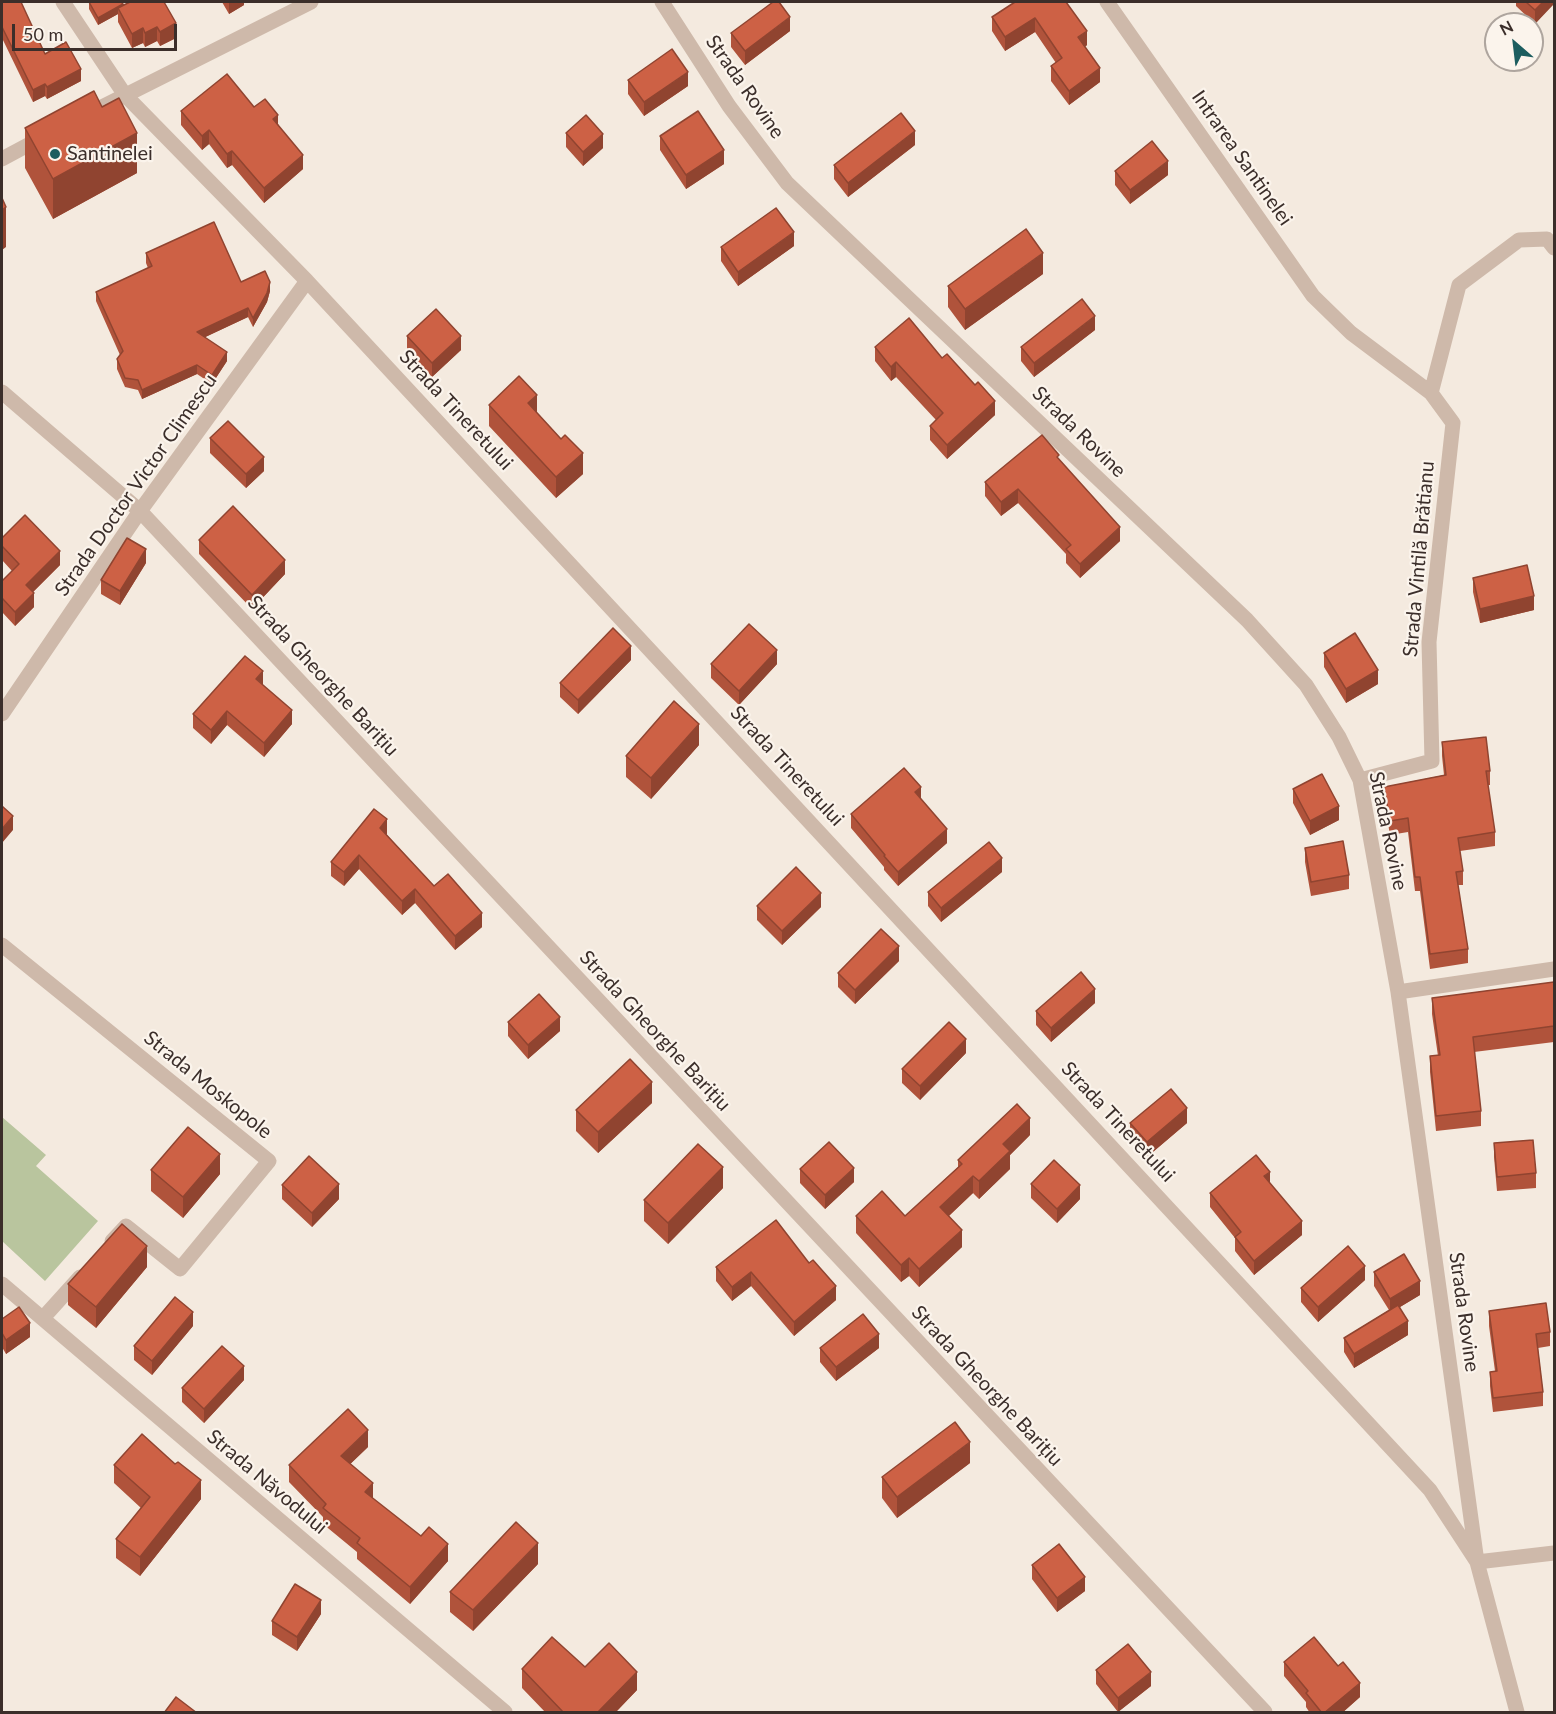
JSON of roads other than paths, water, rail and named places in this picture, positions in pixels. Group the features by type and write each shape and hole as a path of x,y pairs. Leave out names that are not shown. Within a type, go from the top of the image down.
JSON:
{"street":[{"name":"Strada Tineretului","path":"63,2 125,95 308,281 1430,1490 1477,1562"},
{"path":"2,159 311,2"},
{"name":"Strada Rovine","path":"662,2 729,106 787,183 1247,620 1306,685 1339,737 1360,780 1398,992 1477,1562 1517,1713"},
{"name":"Intrarea Santinelei","path":"1107,2 1312,296 1351,333"},
{"path":"1431,393 1459,285 1519,240 1547,239 1554,248"},
{"name":"Strada Doctor Victor Climescu","path":"2,714 140,512 308,281"},
{"name":"Strada Vintilă Brătianu","path":"1351,333 1431,393 1453,423 1429,642 1432,761 1360,780"},
{"name":"Strada Gheorghe Barițiu","path":"2,392 140,512 1264,1713"},
{"name":"Strada Moskopole","path":"2,945 269,1161 180,1269 126,1226 103,1251"},
{"path":"1398,992 1554,969"},
{"path":"43,1318 88,1268"},
{"name":"Strada Năvodului","path":"2,1284 505,1713"},
{"path":"1477,1562 1554,1553"}],"place":[{"name":"Santinelei","path":"55,154"}]}
